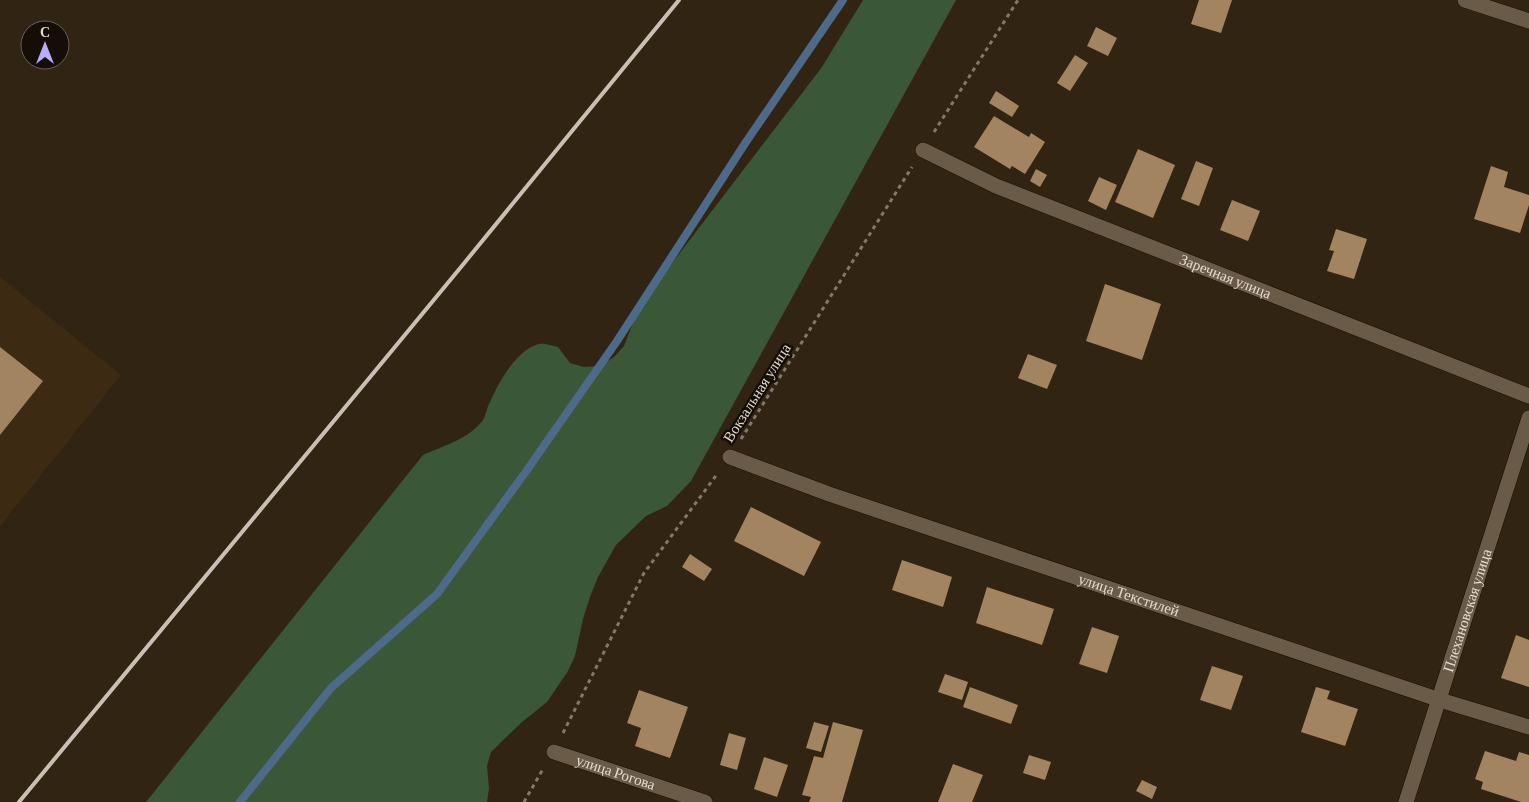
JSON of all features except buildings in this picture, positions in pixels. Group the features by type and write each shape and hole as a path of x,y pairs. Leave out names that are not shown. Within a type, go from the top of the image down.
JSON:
{"street":[{"path":"1465,0 1529,21"},
{"name":"Заречная улица","path":"923,150 996,186 1529,396"},
{"name":"Плехановская улица","path":"1406,802 1529,418"},
{"name":"улица Текстилей","path":"730,457 829,494 1440,700 1529,727"},
{"name":"улица Рогова","path":"554,752 705,802"}],"path":[{"name":"Вокзальная улица","path":"524,802 554,752 644,573 730,457 1018,0"}],"shaded area":[{"path":"0,277 121,375 0,526"}],"green space":[{"path":"863,0 956,0 691,481 667,506 646,516 616,545 598,577 590,597 575,656 568,671 547,702 522,722 491,752 487,766 489,788 487,802 146,802 423,455 463,437 483,420 503,376 523,353 531,347 546,344 558,347 570,363 584,367 600,366 614,357 624,346 640,305 822,67"}],"waterway":[{"path":"240,802 331,688 437,594 617,341 746,142 843,0"}],"railway":[{"path":"19,802 679,0"}]}
